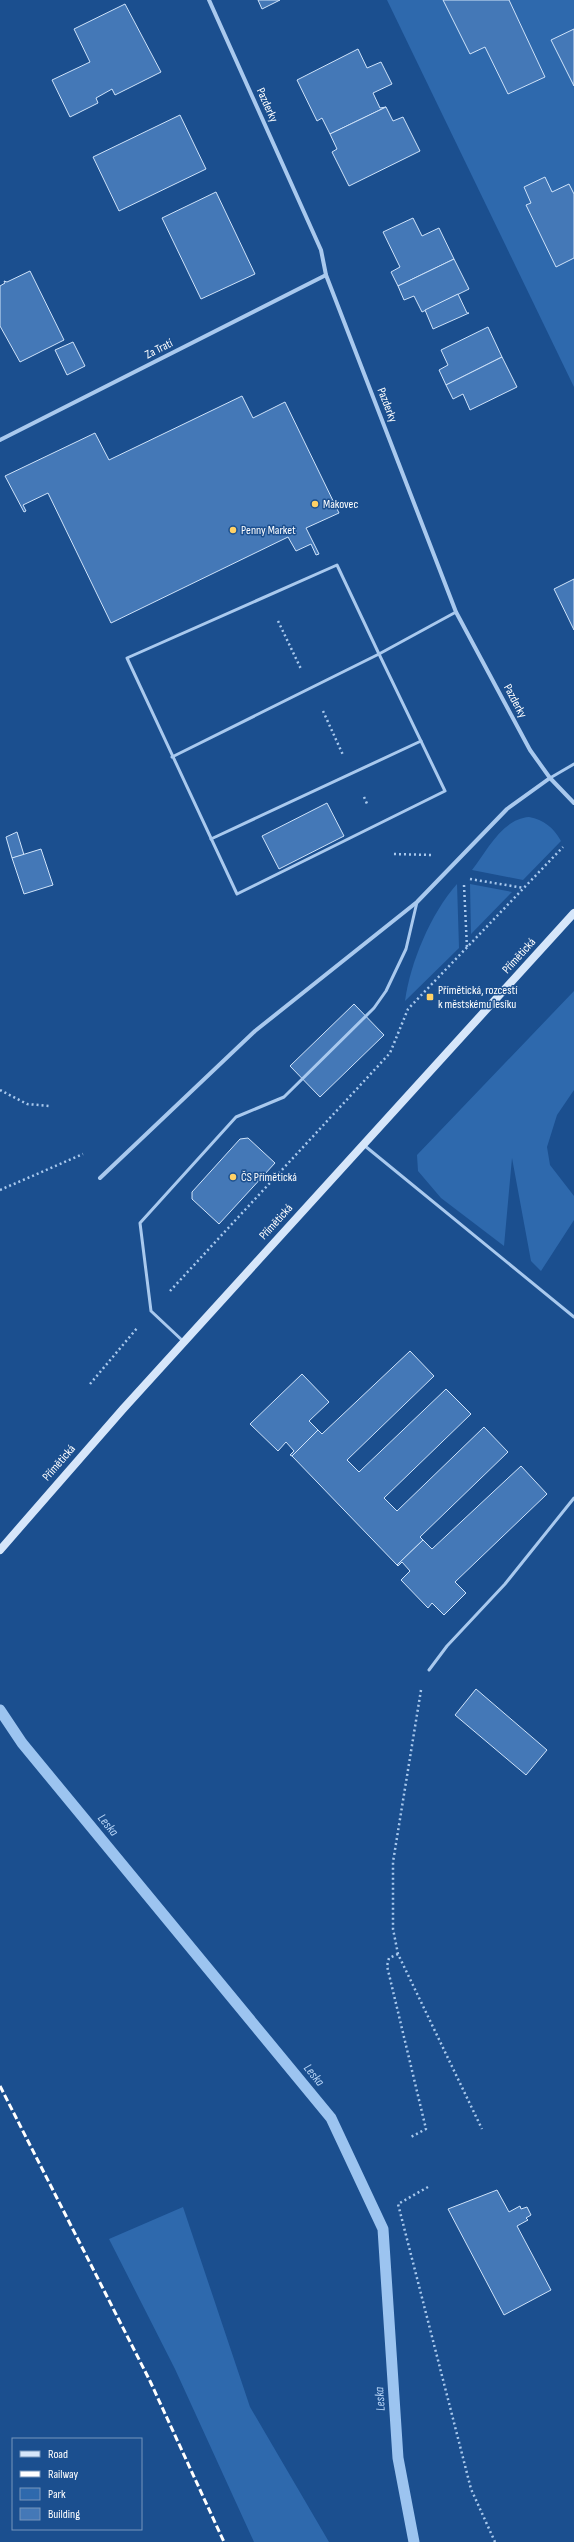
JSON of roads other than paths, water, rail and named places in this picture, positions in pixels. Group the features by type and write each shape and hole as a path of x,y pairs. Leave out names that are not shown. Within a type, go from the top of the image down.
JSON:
{"main road":[{"name":"Přímětická","path":"0,1550 123,1409 574,914"}],"street":[{"name":"Pazderky","path":"209,0 321,250 326,275 456,612 530,750 550,778 574,803"},
{"name":"Za Tratí","path":"0,440 326,275"},
{"path":"100,1178 255,1031 417,902 506,809 550,778"}],"lane":[{"path":"337,565 421,741 445,791 237,894 127,658 337,565"},
{"path":"172,756 379,654 456,612"},
{"path":"211,839 421,741"},
{"path":"550,778 574,764"},
{"path":"184,1342 151,1311 140,1223 236,1117 284,1097 374,1008 386,991 406,949 417,902"},
{"path":"363,1144 574,1318"},
{"path":"429,1670 447,1646 505,1584 574,1498"}],"waterway":[{"name":"Leska","path":"0,1710 22,1743 331,2118 383,2229 398,2458 414,2542"}],"railway":[{"path":"0,2086 150,2381 224,2542"}],"place":[{"name":"Makovec","path":"315,504"},
{"name":"Penny Market","path":"233,530"},
{"name":"Přímětická, rozcestí k městskému lesíku","path":"430,997"},
{"name":"ČS Přímětická","path":"233,1177"}]}
